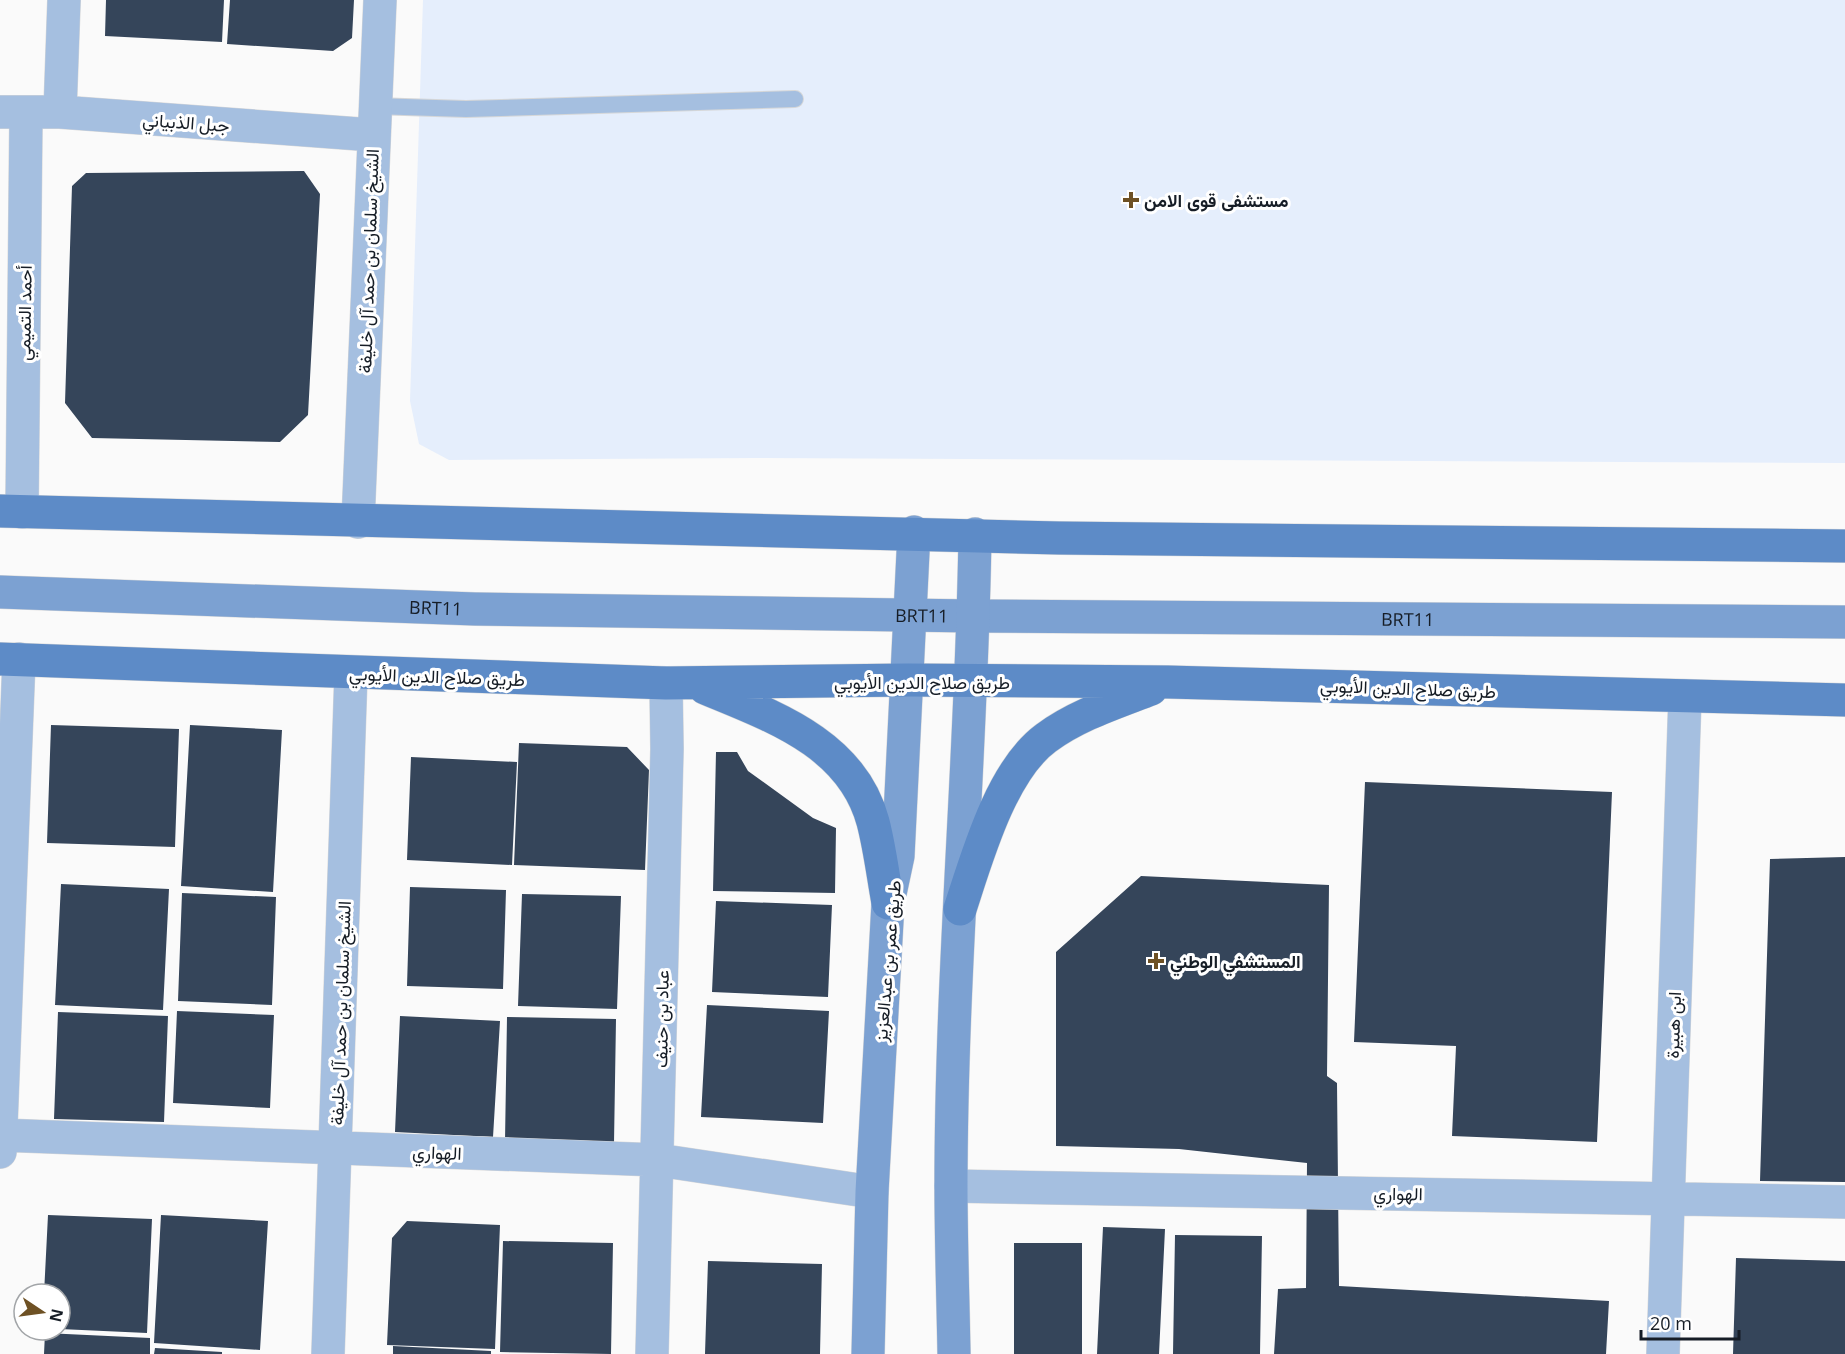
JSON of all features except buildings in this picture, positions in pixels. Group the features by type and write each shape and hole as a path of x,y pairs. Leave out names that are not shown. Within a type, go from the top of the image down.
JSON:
{"main road":[{"path":"11,512 357,522 914,532 1059,538 1845,546"},
{"name":"طريق عمر بن عبدالعزيز","path":"868,1354 872,1192 888,903 898,856 914,532"},
{"path":"954,1354 951,1186 960,909 974,616 975,534"},
{"name":"BRT11","path":"0,592 475,609 974,616 1845,622"},
{"name":"طريق صلاح الدين الأيوبي","path":"9,659 681,683 907,680 1168,682 1845,700"},
{"path":"960,909 988,827 1008,786 1029,753 1045,738 1089,713 1168,682"},
{"path":"681,683 795,727 833,756 849,773 872,821 888,903"}],"street":[{"path":"60,112 64,0"},
{"name":"الشيخ سلمان بن حمد آل خليفة","path":"357,522 380,0"},
{"name":"جبل الذبياني","path":"13,112 373,121"},
{"name":"أحمد التميمي","path":"11,512 13,112"},
{"path":"0,1152 9,659"},
{"name":"الشيخ سلمان بن حمد آل خليفة","path":"328,1354 351,673"},
{"name":"عباد بن حنيف","path":"652,1354 667,760 681,683"},
{"name":"ابن هبيرة","path":"1663,1354 1685,696"},
{"name":"الهواري","path":"0,1135 658,1160 872,1192"},
{"name":"الهواري","path":"951,1186 1845,1202"}],"lane":[{"path":"373,121 466,109 795,99"}],"shaded area":[{"name":"مستشفى قوى الامن","path":"423,0 1845,0 1845,463 757,458 449,460 419,444 410,401"}],"place":[{"name":"مستشفى قوى الامن","path":"1131,200"},
{"name":"المستشفي الوطني","path":"1156,961"}]}
